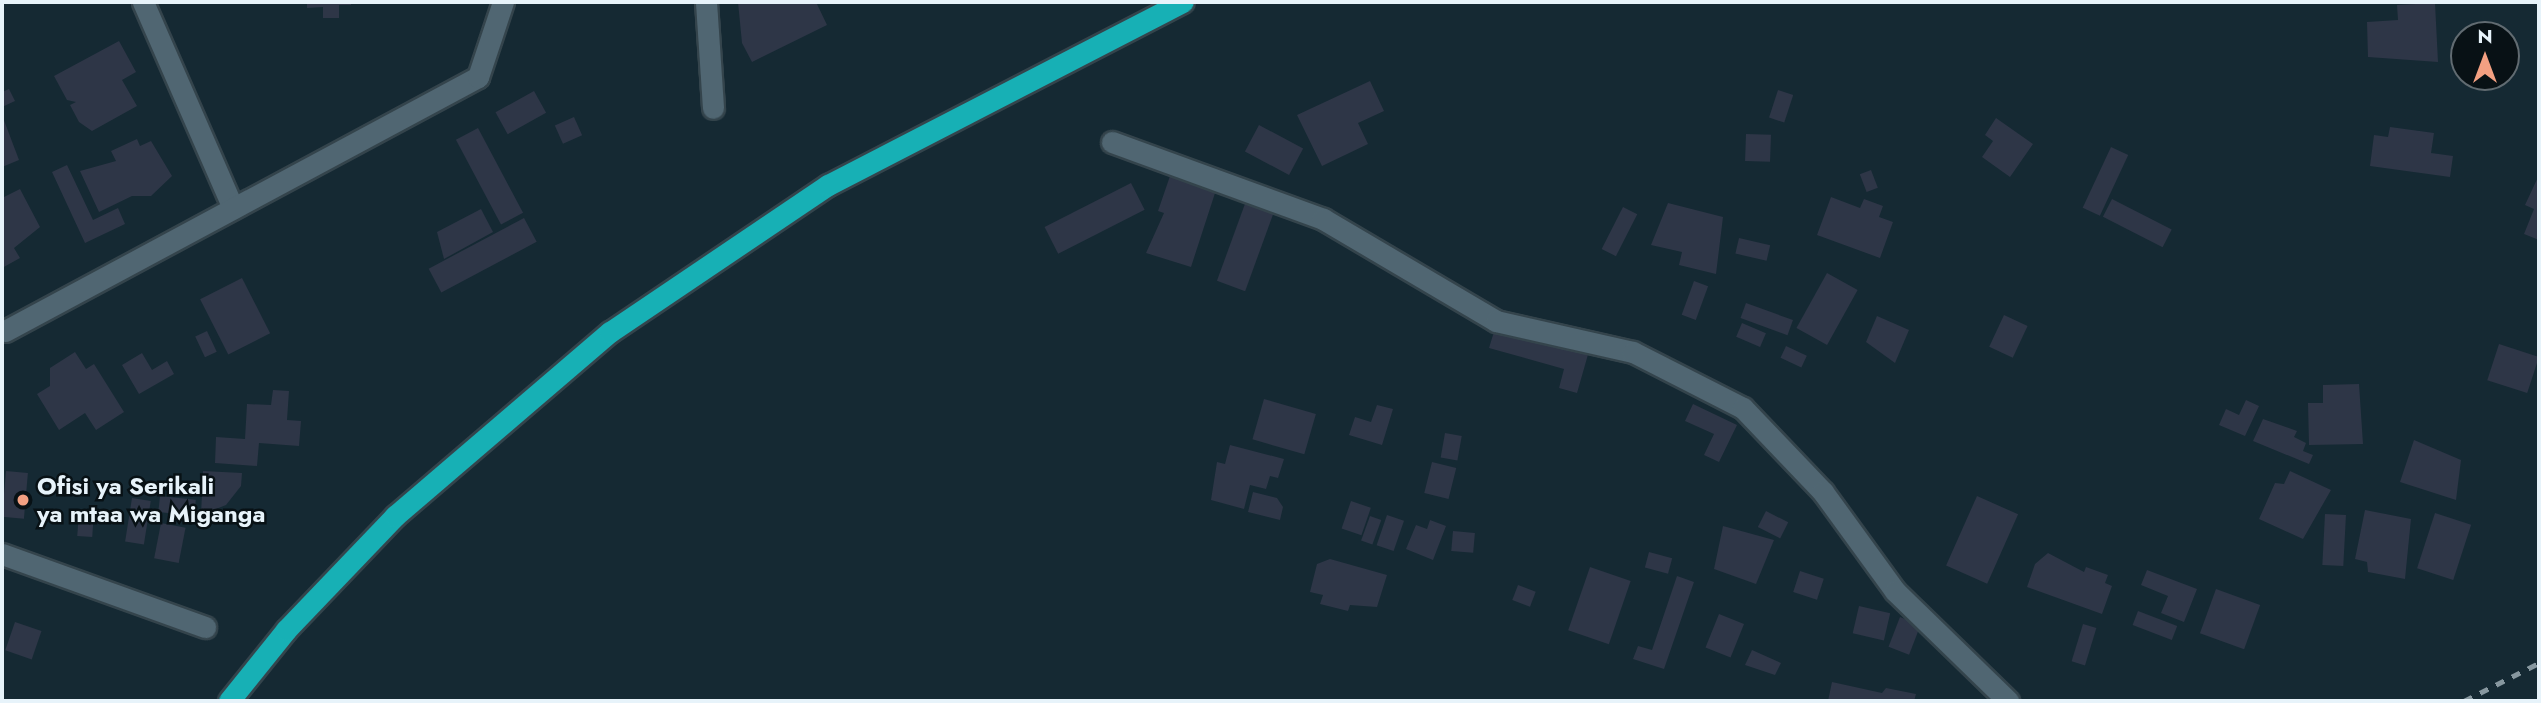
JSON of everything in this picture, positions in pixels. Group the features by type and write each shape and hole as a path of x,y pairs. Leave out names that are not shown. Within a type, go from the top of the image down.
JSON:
{"highway":[{"path":"229,701 286,630 395,516 610,332 828,185 1182,2"}],"street":[{"path":"143,2 233,208"},
{"path":"5,331 478,77 503,2"},
{"path":"706,2 713,108"},
{"path":"1112,142 1323,219 1496,321 1633,352 1743,408 1823,492 1895,591 2008,701"},
{"path":"2,554 205,627"}],"building":[{"path":"307,2 351,2 351,5 339,5 339,18 323,18 323,7 307,8"},
{"path":"738,2 816,2 827,25 752,62 742,43"},
{"path":"2435,3 2438,62 2368,57 2367,22 2398,20 2397,5"},
{"path":"119,41 136,72 122,80 137,106 92,131 79,122 70,105 76,102 67,100 54,76"},
{"path":"1370,81 1384,111 1358,123 1368,144 1322,166 1297,115"},
{"path":"9,89 15,101 2,107 2,92"},
{"path":"1778,90 1793,95 1784,123 1769,118"},
{"path":"534,91 546,113 508,134 496,112"},
{"path":"2,115 19,160 2,167"},
{"path":"574,117 582,135 563,144 555,126"},
{"path":"1996,118 2033,144 2010,177 1982,157 1993,141 1985,135"},
{"path":"1259,125 1303,148 1289,175 1245,151"},
{"path":"2390,127 2434,133 2431,153 2453,156 2450,177 2370,166 2374,135 2388,137"},
{"path":"478,128 523,213 501,224 456,140"},
{"path":"1746,134 1771,135 1770,162 1745,161"},
{"path":"137,139 140,146 151,141 172,176 151,196 132,196 99,212 80,171 116,161 111,151"},
{"path":"2111,147 2128,155 2100,216 2083,208"},
{"path":"67,165 93,220 118,208 125,224 85,243 52,172"},
{"path":"1871,170 1878,188 1867,192 1860,174"},
{"path":"2539,175 2539,240 2524,234 2534,209 2525,205"},
{"path":"1170,176 1216,190 1191,267 1146,253 1164,213 1158,211"},
{"path":"1131,183 1145,210 1058,254 1045,227"},
{"path":"20,189 40,227 14,248 20,258 2,268 2,198"},
{"path":"1831,197 1860,208 1864,199 1883,206 1879,217 1893,222 1880,258 1817,235"},
{"path":"2112,199 2172,229 2163,247 2103,217"},
{"path":"1246,201 1274,211 1245,291 1217,281"},
{"path":"1668,203 1723,217 1716,274 1679,265 1682,252 1651,245"},
{"path":"1623,207 1637,214 1616,256 1602,249"},
{"path":"481,209 493,232 444,259 437,232"},
{"path":"524,218 537,242 441,293 429,269"},
{"path":"1739,238 1770,245 1767,261 1735,254"},
{"path":"1827,273 1858,290 1827,345 1796,328"},
{"path":"242,278 270,333 228,355 200,299"},
{"path":"1694,281 1708,286 1696,320 1682,315"},
{"path":"1746,303 1793,320 1788,335 1741,318"},
{"path":"2004,315 2028,326 2013,358 1989,347"},
{"path":"1877,316 1909,330 1895,363 1866,342"},
{"path":"1742,323 1766,333 1760,347 1736,337"},
{"path":"1496,325 1589,351 1577,393 1559,388 1564,369 1489,348"},
{"path":"207,331 217,352 205,357 195,336"},
{"path":"2499,344 2539,357 2527,393 2487,380"},
{"path":"1786,346 1807,356 1801,368 1781,358"},
{"path":"75,352 86,369 94,364 124,412 96,430 85,413 59,430 37,394 50,386 50,368"},
{"path":"142,353 152,370 167,361 174,374 139,394 122,365"},
{"path":"2359,384 2363,444 2309,445 2308,403 2323,403 2323,385"},
{"path":"273,390 289,391 287,420 301,421 299,446 259,443 257,466 215,463 216,437 245,439 247,404 271,405"},
{"path":"1264,399 1316,414 1304,454 1252,439"},
{"path":"2246,400 2259,406 2245,436 2219,425 2226,409 2239,415"},
{"path":"1693,404 1737,425 1719,462 1704,455 1714,434 1685,421"},
{"path":"1377,405 1393,409 1382,445 1349,435 1355,417 1371,422"},
{"path":"2263,419 2297,431 2294,437 2306,443 2303,451 2313,455 2309,464 2253,441"},
{"path":"1445,433 1462,436 1457,461 1441,458"},
{"path":"2414,440 2461,460 2456,500 2400,482"},
{"path":"1230,445 1284,459 1278,478 1270,476 1266,489 1250,485 1244,509 1211,500 1217,462 1225,464"},
{"path":"1432,462 1456,468 1449,499 1424,493"},
{"path":"6,471 28,473 24,519 2,517"},
{"path":"203,471 242,473 241,486 226,505 201,515"},
{"path":"2290,471 2331,490 2303,539 2259,519 2275,483 2284,484"},
{"path":"1253,492 1277,498 1283,507 1280,520 1248,512"},
{"path":"160,496 196,500 194,516 158,512"},
{"path":"1977,496 2018,514 1987,584 1946,565"},
{"path":"132,498 151,501 144,544 125,541"},
{"path":"1351,501 1371,508 1361,535 1342,528"},
{"path":"2365,510 2411,519 2405,579 2368,572 2367,562 2355,559"},
{"path":"79,511 94,512 92,537 77,536"},
{"path":"1766,511 1788,522 1780,538 1758,527"},
{"path":"2435,513 2471,525 2453,580 2417,568"},
{"path":"2325,514 2346,515 2343,566 2322,565"},
{"path":"1387,515 1404,521 1394,551 1377,545"},
{"path":"1370,516 1381,520 1372,545 1361,540"},
{"path":"1430,520 1446,526 1433,560 1406,549 1416,525 1427,529"},
{"path":"161,523 186,528 179,563 154,558"},
{"path":"1723,526 1774,540 1756,584 1714,569"},
{"path":"1453,531 1475,533 1473,553 1451,551"},
{"path":"1649,552 1672,558 1668,574 1645,567"},
{"path":"2048,553 2084,572 2086,567 2108,575 2105,583 2112,586 2102,614 2027,587 2035,564"},
{"path":"1330,559 1387,575 1377,607 1350,605 1348,611 1320,604 1323,595 1310,592 1317,564"},
{"path":"1590,567 1631,581 1609,644 1568,630"},
{"path":"2147,570 2197,589 2184,622 2161,613 2168,596 2141,585"},
{"path":"1800,571 1824,579 1817,600 1793,592"},
{"path":"1677,576 1694,582 1664,669 1633,659 1638,646 1652,650"},
{"path":"1518,585 1536,592 1530,607 1512,600"},
{"path":"2216,589 2260,605 2244,649 2200,633"},
{"path":"1859,606 1890,613 1884,640 1853,633"},
{"path":"2138,611 2177,626 2172,640 2133,625"},
{"path":"1719,614 1744,624 1731,657 1706,647"},
{"path":"1900,617 1921,625 1909,655 1889,647"},
{"path":"15,622 41,631 32,659 5,650"},
{"path":"2083,624 2096,628 2085,665 2072,661"},
{"path":"1752,650 1781,663 1775,675 1745,665"},
{"path":"1832,682 1882,693 1886,688 1916,694 1914,701 1828,701"}],"railway":[{"path":"2464,701 2539,663"}],"place":[{"name":"Ofisi ya Serikali ya mtaa wa Miganga","path":"23,500"}]}
